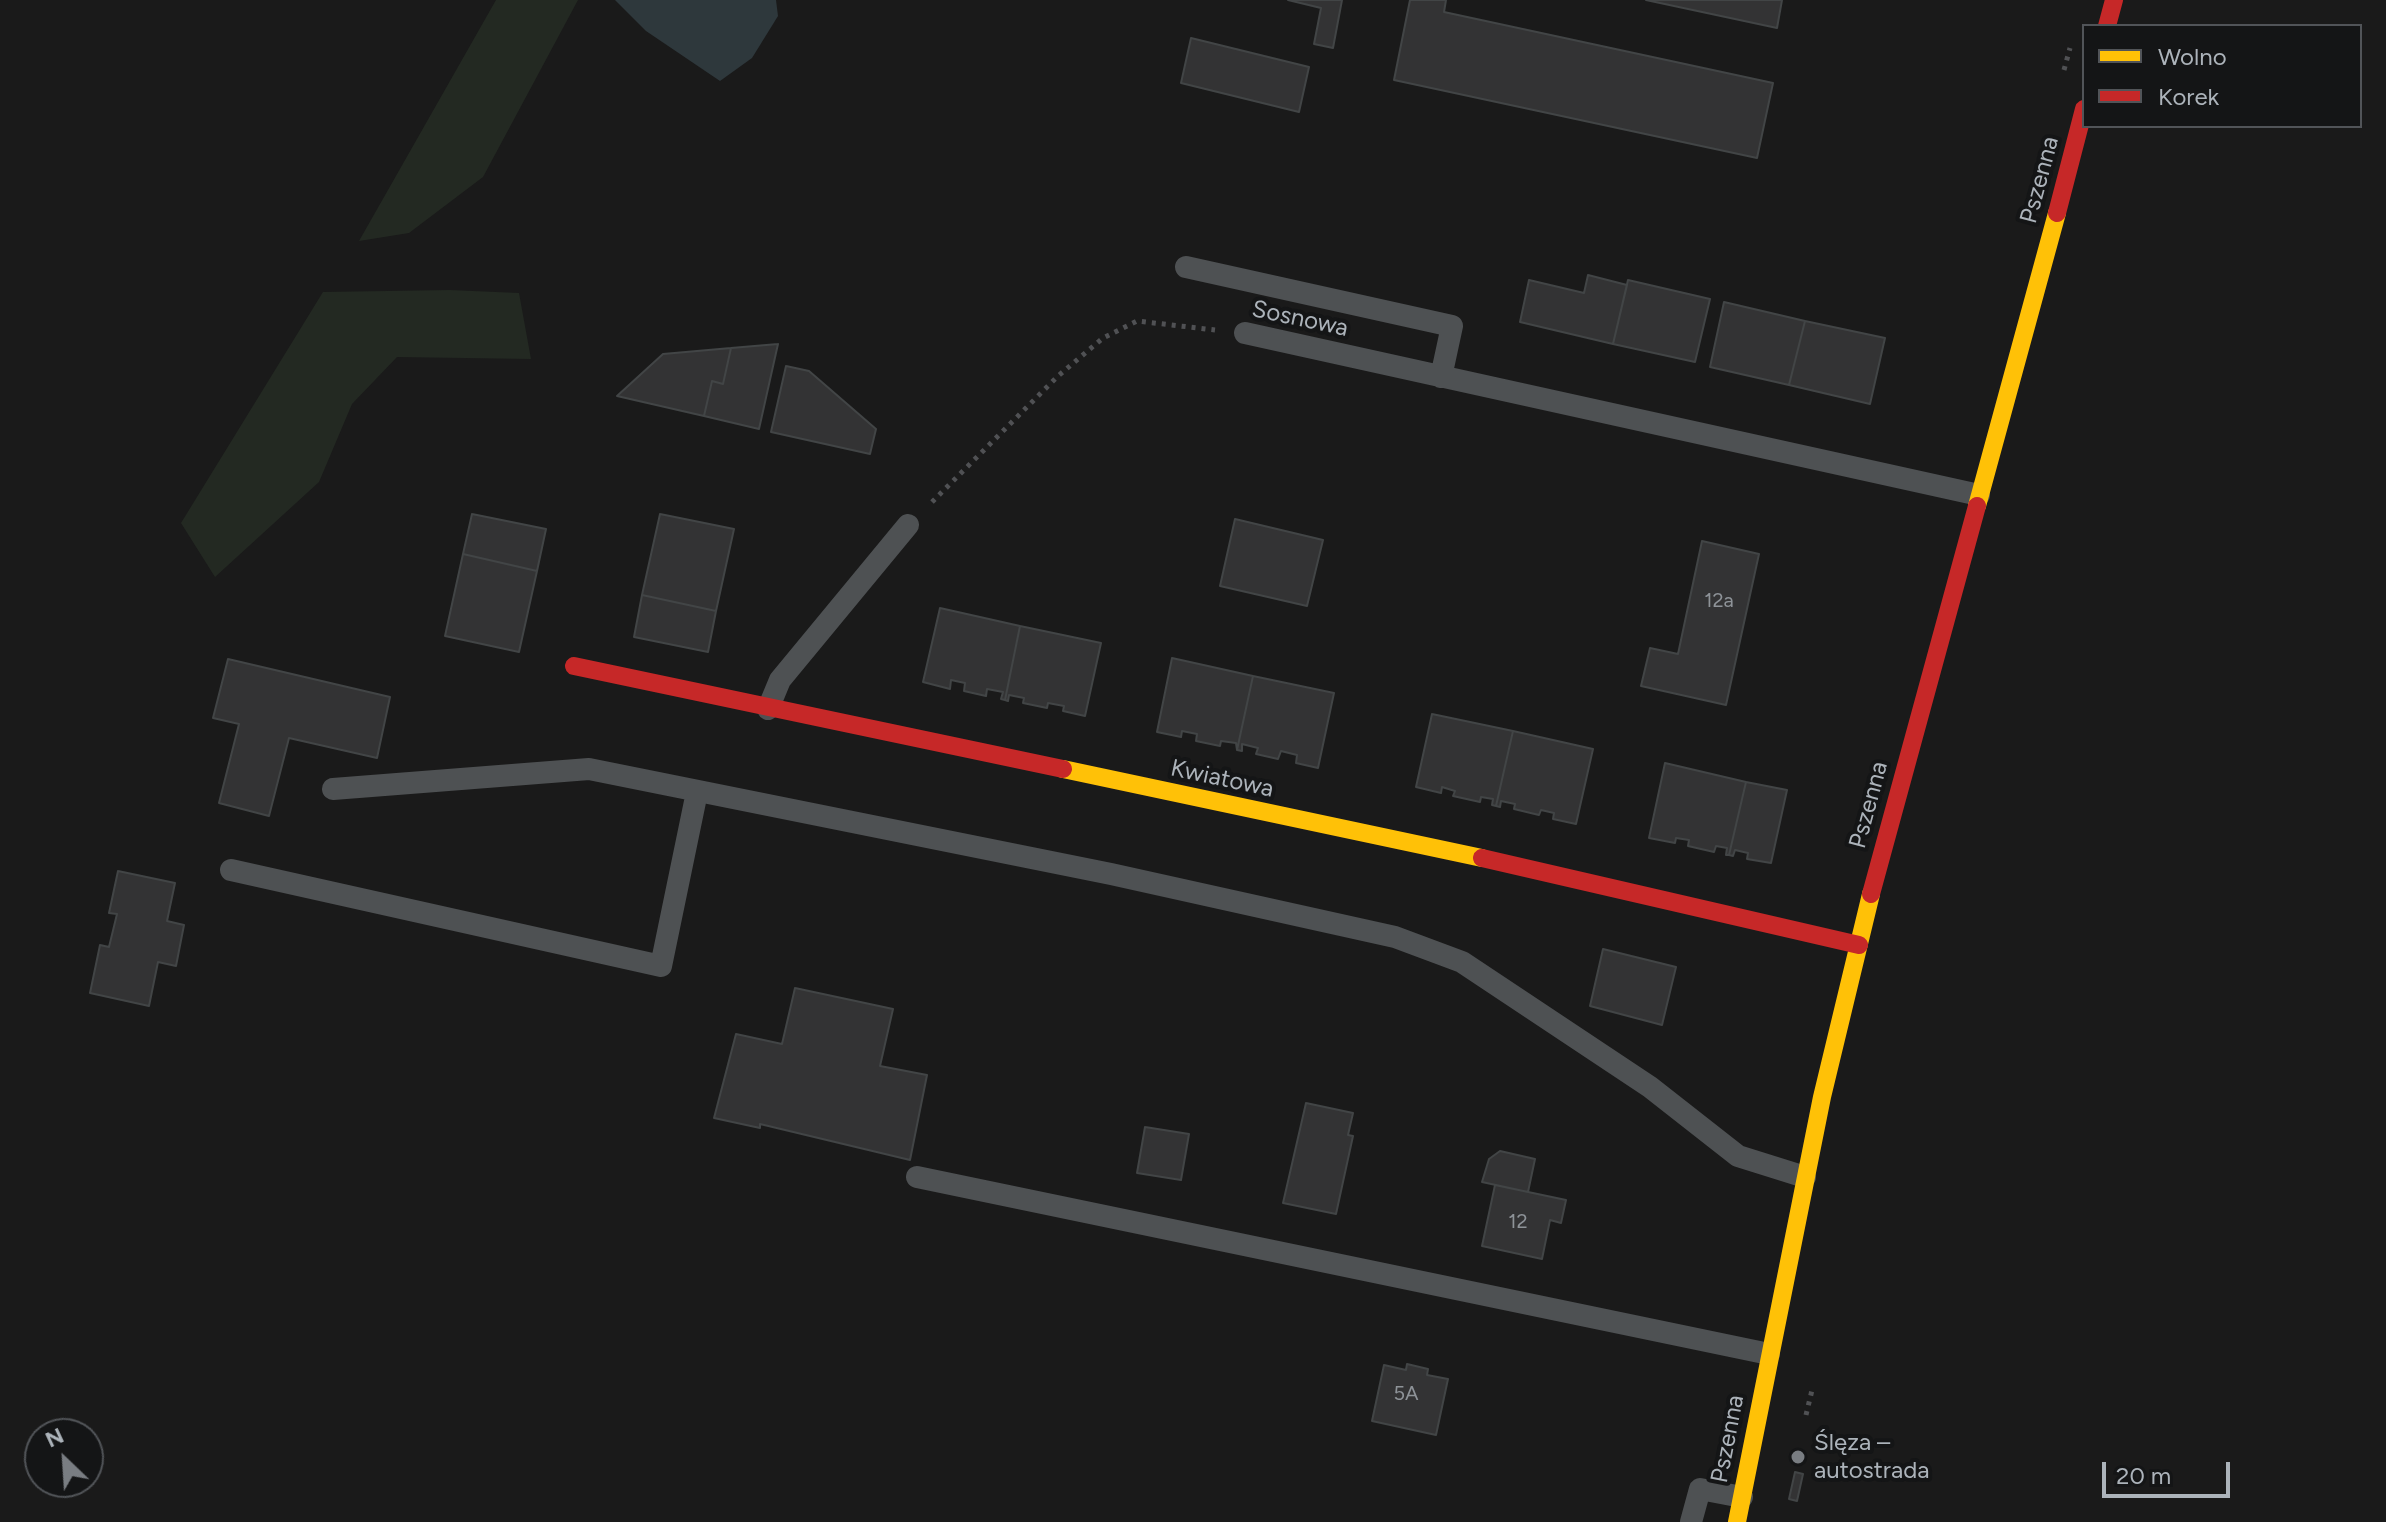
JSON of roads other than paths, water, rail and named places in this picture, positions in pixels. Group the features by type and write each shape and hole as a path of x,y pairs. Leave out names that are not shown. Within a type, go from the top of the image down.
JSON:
{"street":[{"path":"2108,24 2114,0"},
{"name":"Pszenna","path":"1737,1522 1805,1177 1890,815 2082,116"},
{"name":"Kwiatowa","path":"574,666 1480,858 1859,945"}],"lane":[{"path":"1186,267 1452,326 1441,377"},
{"name":"Sosnowa","path":"1245,333 1979,495"},
{"path":"768,709 780,680 908,525"},
{"path":"333,789 589,769 1111,874 1395,937 1462,962 1650,1087 1738,1156 1805,1177"},
{"path":"231,870 661,966 697,792"},
{"path":"917,1177 1769,1354"},
{"path":"1691,1522 1700,1489 1742,1497"}],"place":[{"name":"Ślęza – autostrada","path":"1798,1457"}]}
